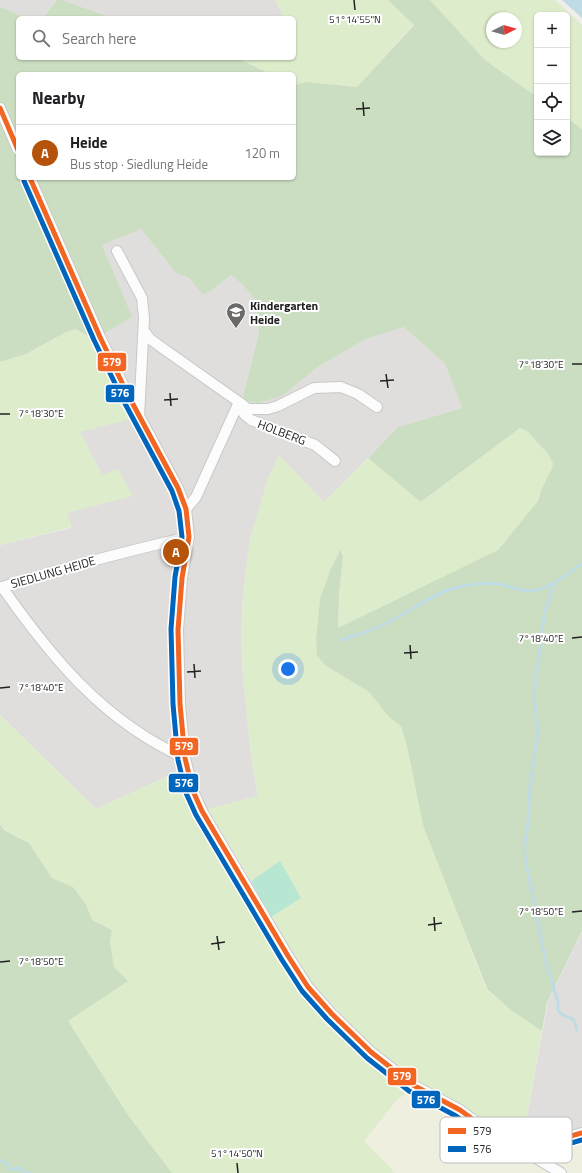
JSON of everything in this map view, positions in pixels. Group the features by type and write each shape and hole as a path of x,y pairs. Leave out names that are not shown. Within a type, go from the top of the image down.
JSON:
{"street":[{"path":"0,108 16,145"},
{"path":"31,180 100,337 139,417 164,462 186,509 189,537 182,578 178,630 179,682 185,758 194,791 202,811 288,956 308,987 320,1002 371,1052 413,1085 470,1117"},
{"path":"117,251 142,298 144,331 139,417"},
{"path":"144,331 150,339 239,402 196,496 186,509"},
{"name":"HOLBERG","path":"239,402 248,409 268,408 278,406 314,388 341,387 358,394 377,407"},
{"name":"HOLBERG","path":"239,402 244,414 251,420 315,445 335,461"},
{"name":"SIEDLUNG HEIDE","path":"185,758 161,747 101,704 66,670 42,642 2,586 84,562 189,537"},
{"path":"572,1135 582,1133"},
{"path":"544,1163 561,1173"}],"shaded area":[{"path":"0,0 57,0 45,16 21,16 0,8"},
{"path":"62,0 275,0 283,14 282,16 107,16"},
{"path":"141,229 176,273 189,278 203,295 231,275 243,285 257,302 259,332 242,399 284,395 318,367 366,339 404,327 445,364 462,408 398,427 324,503 279,456 268,479 250,539 243,595 241,635 243,678 252,763 258,796 197,812 186,790 181,770 96,809 0,715 0,545 71,528 67,513 102,475 80,432 100,337 131,317 102,245"},
{"path":"582,932 582,1130 572,1132 572,1117 527,1117 548,1002"}],"green space":[{"path":"57,0 62,0 107,16 45,16"},
{"path":"275,0 388,0 414,24 357,87 307,82 296,85 296,72 266,72 241,60 296,60 296,16 282,16 283,14"},
{"path":"388,0 430,0 485,60 534,95 534,156 570,156 570,120 582,129 582,931 547,1003 542,1031 512,1011 487,989 423,825 408,750 401,726 389,717 369,692 325,665 317,655 316,639 320,599 331,568 341,549 343,556 339,595 338,628 498,550 538,501 542,488 552,468 553,463 548,454 528,432 520,428 421,502 368,458 398,427 462,408 445,364 404,327 366,339 318,367 284,395 258,403 242,400 259,332 257,302 243,285 231,275 203,295 189,278 176,273 141,229 102,245 132,317 94,340 76,329 66,332 26,354 0,362 0,8 21,16 16,16 16,60 241,60 266,72 16,72 16,180 296,180 296,85 307,82 357,87 414,25"},
{"path":"430,0 555,0 568,12 534,12 534,95 485,60"},
{"path":"570,14 582,25 582,129 570,120"},
{"path":"76,329 94,340 100,337 139,417 80,432 102,475 118,469 133,496 67,513 72,527 0,545 0,362 26,354 66,332"},
{"path":"520,428 528,432 548,454 553,463 538,501 498,550 338,628 339,595 343,556 343,551 340,550 331,568 320,599 316,639 336,672 369,692 389,717 401,726 457,911 486,989 512,1011 542,1031 527,1117 473,1117 412,1079 373,1048 312,983 292,954 271,917 301,898 280,862 251,881 208,809 258,796 252,763 243,678 241,635 243,595 250,539 268,479 279,455 324,502 368,458 422,502"},
{"path":"0,715 96,809 181,770 186,790 197,812 217,840 285,960 411,1089 396,1101 364,1141 395,1173 172,1173 128,1115 68,1021 127,981 114,967 110,942 112,930 92,920 86,904 73,887 52,878 29,843 4,829 0,824"},
{"path":"0,824 4,830 29,843 52,878 73,887 86,904 92,920 112,930 110,942 114,967 128,981 68,1021 128,1115 172,1173 0,1173"},
{"path":"280,861 301,898 271,917 251,881"},
{"path":"411,1089 459,1117 440,1117 440,1163 540,1163 555,1173 395,1173 364,1141 396,1101"},
{"path":"582,1138 582,1173 566,1173 551,1163 572,1163 572,1140"}],"water":[{"path":"562,0 582,0 582,18"}],"waterway":[{"path":"341,640 386,624 431,598 451,589 468,585 488,583 533,591 544,588 556,582 582,564"},
{"path":"554,584 545,610 535,684 534,695 538,732 530,786 528,823 524,852 546,963 558,1002 558,1010 563,1015 573,1020 577,1030"},
{"path":"0,1160 8,1164 10,1169 15,1170 18,1167 25,1173"}],"transit line":[{"name":"579","path":"0,108 16,145"},
{"name":"579","path":"31,180 100,337 128,395 178,488 186,509 189,537 182,578 178,630 180,704 185,758 193,791 202,811 308,987 332,1014 371,1052 413,1085 460,1110 470,1117"},
{"name":"576","path":"24,181 94,340 122,398 172,491 179,511 182,537 175,577 171,629 173,704 178,760 186,793 196,815 302,991 327,1019 367,1058 409,1091 457,1117"},
{"name":"579","path":"572,1136 582,1133"},
{"name":"576","path":"572,1143 582,1140"}],"place":[{"name":"Kindergarten Heide","path":"236,329"},
{"name":"Heide","path":"176,552"}]}
